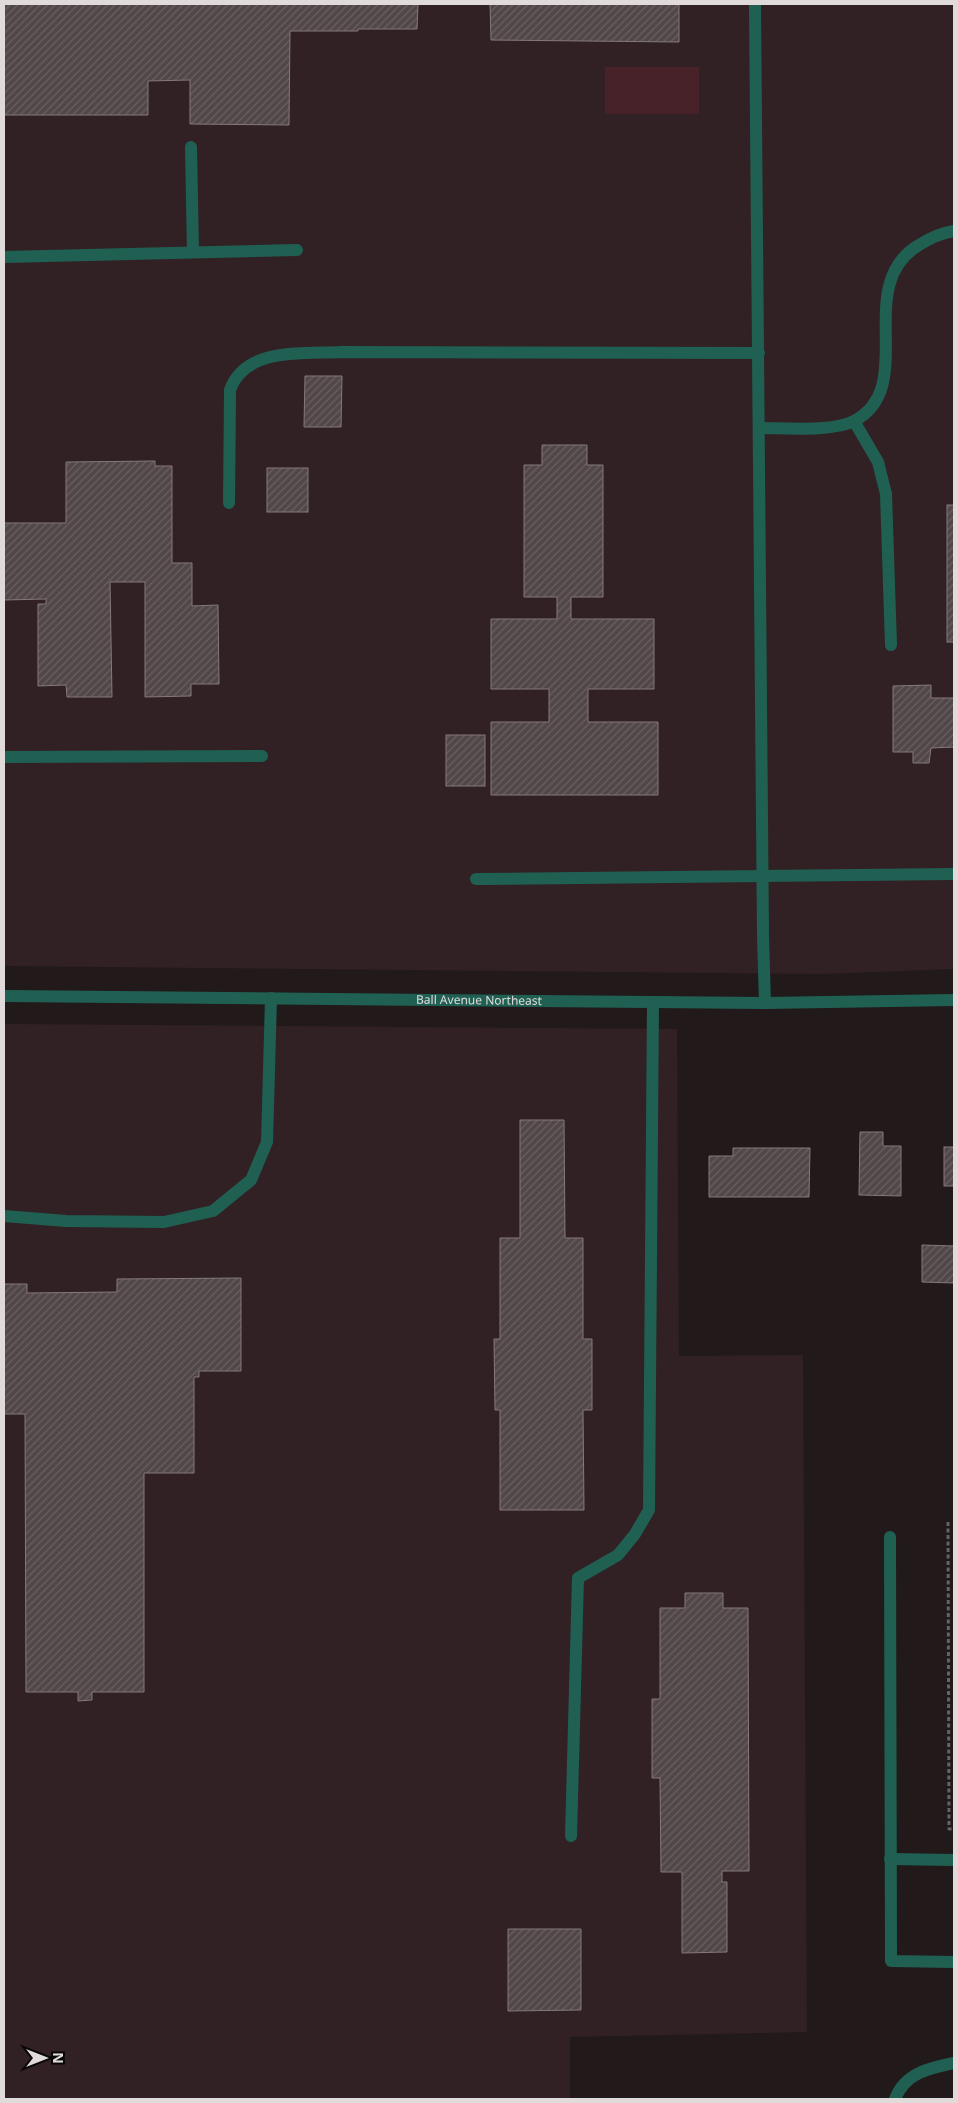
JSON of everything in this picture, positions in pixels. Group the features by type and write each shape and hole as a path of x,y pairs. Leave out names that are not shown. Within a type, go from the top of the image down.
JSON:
{"street":[{"path":"755,4 760,428 762,875 765,1003"},
{"path":"191,147 193,252"},
{"path":"760,428 836,427 854,421 870,409 880,394 885,375 885,305 889,283 897,264 912,249 929,239 954,231"},
{"path":"4,257 297,250"},
{"path":"229,503 230,390 234,379 244,369 265,358 279,355 341,352 759,353"},
{"path":"854,421 878,462 886,494 891,645"},
{"path":"4,757 262,756"},
{"path":"476,879 954,874"},
{"name":"Ball Avenue Northeast","path":"4,996 765,1003 954,1000"},
{"path":"4,1216 66,1221 164,1222 213,1211 244,1187 251,1180 267,1142 270,998"},
{"path":"571,1836 578,1578 618,1555 635,1534 649,1510 653,1002"},
{"path":"890,1537 891,1961 954,1962"},
{"path":"890,1859 954,1860"},
{"path":"895,2099 898,2091 908,2079 927,2069 954,2063"}],"path":[{"path":"948,1522 950,1829 954,1829"}],"shaded area":[{"path":"4,4 954,4 954,969 824,974 4,966"},
{"path":"605,67 699,67 699,114 605,114"},
{"path":"4,1024 677,1029 679,1356 803,1355 807,2032 570,2037 570,2099 4,2099"}],"building":[{"path":"4,4 418,4 417,29 290,31 289,125 190,124 190,80 148,81 148,115 4,115"},
{"path":"490,4 679,4 679,42 491,40"},
{"path":"305,376 342,376 341,427 304,427"},
{"path":"542,445 587,445 587,465 603,465 603,597 571,597 571,619 654,619 654,689 588,689 588,722 658,722 658,795 491,795 491,722 549,722 549,689 491,689 491,619 557,619 557,597 524,597 524,465 542,465"},
{"path":"155,461 155,466 172,466 172,563 192,563 192,606 218,605 219,684 191,684 191,696 145,697 145,582 110,582 112,697 67,697 66,685 38,686 38,604 46,604 46,599 4,600 4,523 66,523 66,462"},
{"path":"267,468 308,468 308,512 267,512"},
{"path":"947,505 954,505 954,642 947,642"},
{"path":"931,685 931,698 954,698 954,747 931,748 929,763 913,763 913,752 893,752 893,686"},
{"path":"446,735 485,735 485,786 446,786"},
{"path":"520,1120 564,1120 565,1238 583,1238 583,1339 592,1339 592,1410 583,1410 584,1510 500,1510 500,1410 495,1410 494,1339 500,1339 500,1238 520,1238"},
{"path":"860,1132 883,1132 883,1146 901,1146 901,1196 859,1195"},
{"path":"944,1147 954,1147 954,1186 944,1186"},
{"path":"733,1148 810,1148 809,1197 709,1197 709,1156 733,1156"},
{"path":"922,1245 954,1246 954,1283 922,1282"},
{"path":"241,1278 241,1371 199,1371 199,1377 194,1377 194,1473 144,1473 144,1692 92,1692 92,1700 78,1701 78,1692 26,1692 25,1414 4,1414 4,1284 27,1284 27,1293 117,1292 117,1279"},
{"path":"685,1593 723,1593 723,1608 748,1608 749,1871 722,1871 722,1882 727,1882 727,1952 682,1953 682,1872 661,1872 660,1778 652,1778 652,1699 660,1699 660,1608 685,1608"},
{"path":"508,1929 581,1929 581,2010 508,2011"}]}
